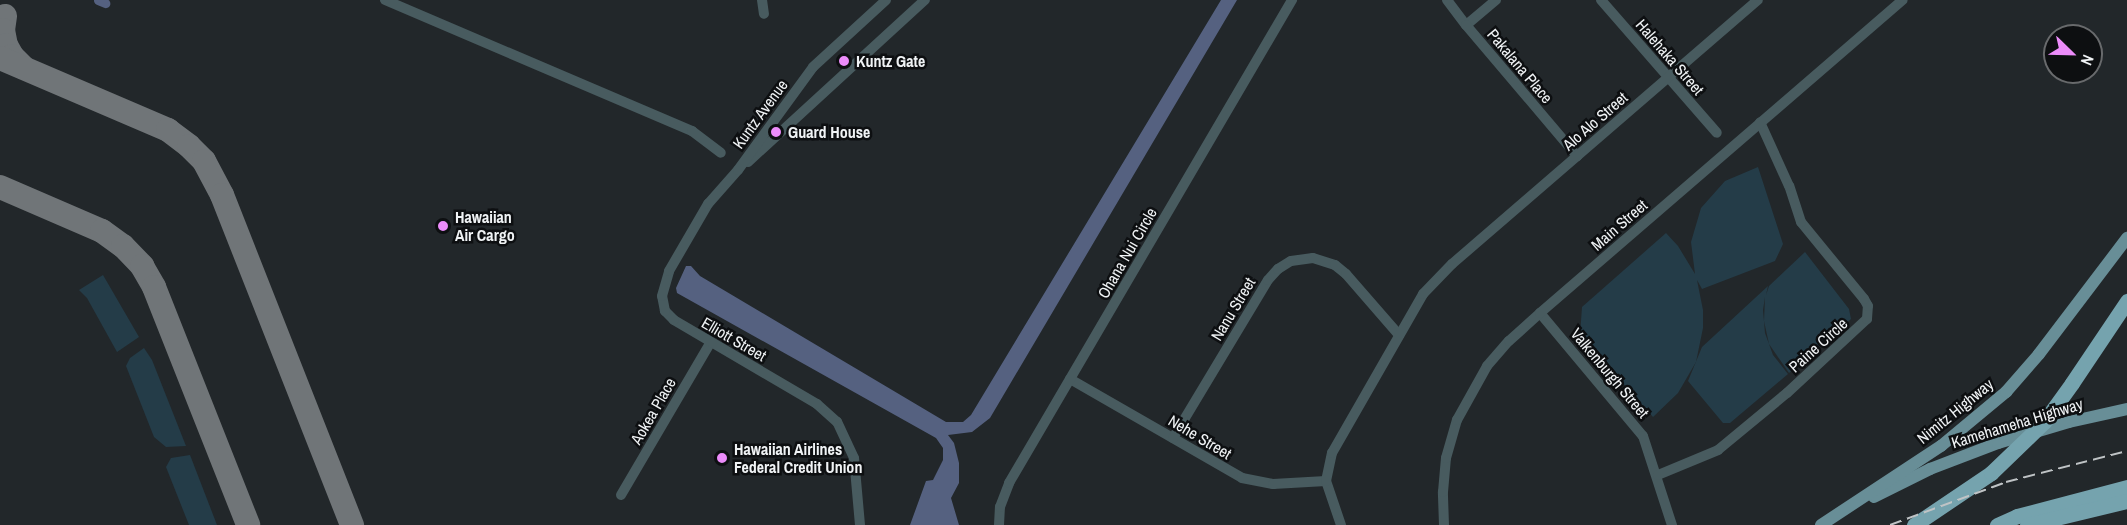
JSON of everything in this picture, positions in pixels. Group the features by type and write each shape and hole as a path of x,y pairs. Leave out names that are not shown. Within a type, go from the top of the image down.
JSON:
{"highway":[{"path":"1914,525 1991,473 2012,456 2044,422 2127,301"},
{"path":"1997,525 2017,516 2127,487"},
{"path":"2027,525 2127,501"}],"main road":[{"name":"Nimitz Highway","path":"1822,525 1941,446 2006,392 2039,354 2127,238"},
{"name":"Kamehameha Highway","path":"1822,525 1930,469 1966,454 2069,422 2127,410"}],"street":[{"path":"385,0 692,131 721,153"},
{"path":"762,0 764,14"},
{"name":"Kuntz Avenue","path":"738,170 813,67 886,0"},
{"name":"Kuntz Avenue","path":"738,170 767,147 925,0"},
{"name":"Ohana Nui Circle","path":"999,525 1000,507 1009,483 1292,0"},
{"path":"1447,0 1466,25"},
{"name":"Pakalana Place","path":"1496,0 1466,25 1577,156"},
{"name":"Halehaka Street","path":"1601,0 1717,133"},
{"name":"Alo Alo Street","path":"1399,335 1423,294 1452,264 1758,0"},
{"name":"Main Street","path":"1444,525 1443,492 1446,458 1457,420 1486,366 1540,313 1902,0"},
{"name":"Paine Circle","path":"1658,475 1718,450 1804,378 1867,319 1868,306 1864,299 1801,222 1789,186 1760,122"},
{"name":"Elliott Street","path":"738,170 708,204 693,228 669,272 663,289 663,304 669,317 817,404 837,422 854,458 860,525"},
{"name":"Nanu Street","path":"1173,438 1268,280 1278,269 1291,261 1313,258 1335,265 1346,274 1399,335"},
{"name":"Valkenburgh Street","path":"1540,313 1643,436 1658,475 1672,525"},
{"path":"1341,525 1326,481 1328,466 1338,440 1399,335"},
{"name":"Aokea Place","path":"621,495 710,343"},
{"name":"Nehe Street","path":"1070,379 1232,474 1252,482 1273,484 1326,481"}],"shaded area":[{"path":"1221,0 1237,0 990,418 972,432 948,435 954,443 959,463 959,483 951,498 959,525 910,525 926,481 933,480 943,460 943,448 936,438 677,293 676,288 686,266 691,266 700,276 946,422 963,422 971,415"},
{"path":"1758,167 1783,244 1775,261 1702,289 1697,280 1703,310 1703,328 1696,362 1678,393 1653,417 1580,335 1582,307 1666,233 1678,246 1695,274 1691,242 1701,208 1725,181"},
{"path":"1805,252 1849,309 1851,319 1789,373 1769,344 1773,355 1788,374 1730,423 1723,423 1688,381 1702,347 1768,286 1766,295 1769,286","holes":["1765,297 1764,321 1769,344 1765,333 1763,310"]},
{"path":"103,275 139,337 117,352 87,298 79,290"},
{"path":"144,348 152,360 186,446 166,447 154,437 126,366 130,358"},
{"path":"190,455 217,525 189,525 166,467 171,458"}],"waterway":[{"path":"98,0 105,3"}],"taxiway":[{"path":"5,16 3,30 6,45 12,56 23,67"},
{"path":"0,58 168,130 204,161 222,195 352,525"},
{"path":"0,187 102,231 123,246 142,266 154,287 248,525"}],"railway":[{"path":"1890,525 2006,482 2127,451"}],"place":[{"name":"Kuntz Gate","path":"844,61"},
{"name":"Guard House","path":"776,132"},
{"name":"Hawaiian Air Cargo","path":"443,226"},
{"name":"Hawaiian Airlines Federal Credit Union","path":"722,458"}]}
